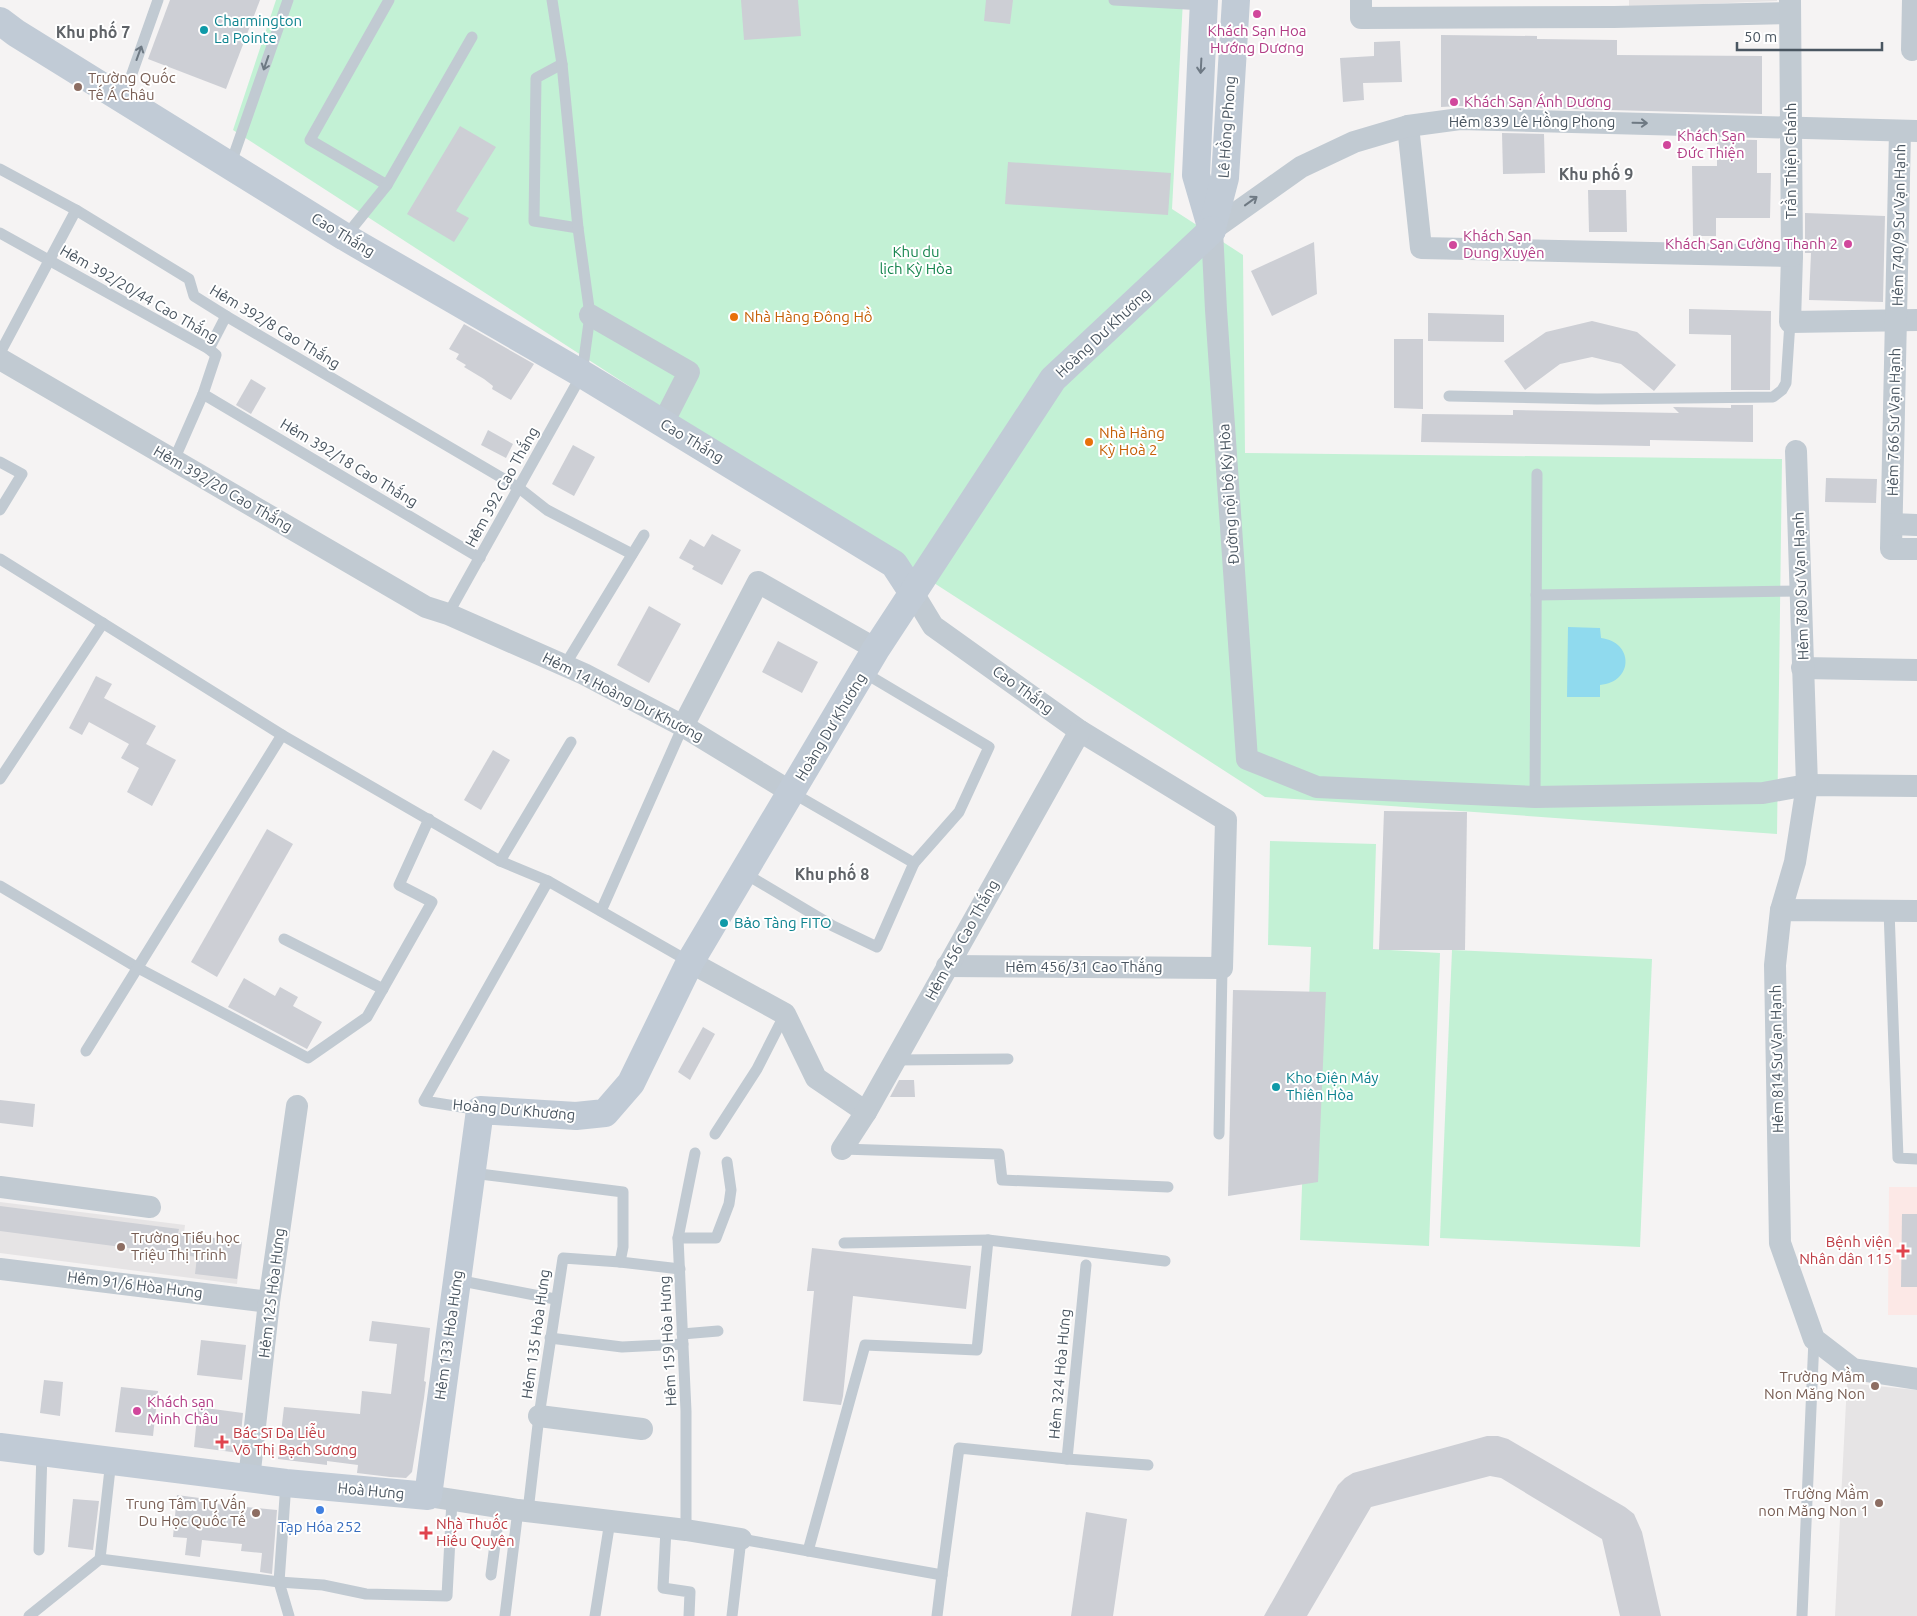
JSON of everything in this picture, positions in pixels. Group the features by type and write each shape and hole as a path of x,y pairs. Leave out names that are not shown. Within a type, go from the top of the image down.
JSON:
{"street":[{"name":"Lê Hồng Phong","path":"1212,230 1225,178 1236,0"},
{"path":"1361,0 1361,18 1614,8 1790,6"},
{"path":"1912,50 1913,0"},
{"name":"Lê Hồng Phong","path":"1204,3 1196,175 1212,230"},
{"name":"Trần Thiện Chánh","path":"1790,6 1792,256 1790,322"},
{"name":"Cao Thắng","path":"0,20 16,33 345,237 582,374 894,564 933,626 1080,731 1226,820 1222,968"},
{"name":"Hẻm 839 Lê Hồng Phong","path":"1212,230 1301,166 1354,142 1408,126 1460,119 1909,131"},
{"path":"1408,126 1421,248 1792,256"},
{"name":"Hẻm 740/9 Sư Vạn Hạnh","path":"1907,320 1909,131"},
{"name":"Hoàng Dư Khương","path":"480,1110 576,1116 605,1113 631,1083 690,962 876,648 1054,379 1212,230"},
{"name":"Đường nội bộ Kỳ Hòa","path":"1212,230 1216,320 1247,759 1317,787 1535,797"},
{"path":"590,315 689,372 663,423"},
{"path":"1790,322 1907,320"},
{"name":"Hẻm 766 Sư Vạn Hạnh","path":"1907,320 1891,549 1917,549"},
{"name":"Hẻm 392/20 Cao Thắng","path":"0,359 426,607 448,614"},
{"name":"Hẻm 780 Sư Vạn Hạnh","path":"1796,451 1802,668 1917,670"},
{"path":"1892,524 1917,525"},
{"path":"683,726 758,582 876,648"},
{"name":"Hẻm 14 Hoàng Dư Khương","path":"448,614 565,665 683,726 791,792"},
{"name":"Hẻm 814 Sư Vạn Hạnh","path":"1802,668 1807,785 1795,862 1780,910 1775,965 1780,1244 1814,1339"},
{"name":"Hẻm 456 Cao Thắng","path":"842,1149 866,1112 1080,731"},
{"path":"1535,797 1763,793 1807,785 1917,786"},
{"path":"1780,910 1917,911"},
{"path":"690,962 785,1014 816,1078 866,1112"},
{"name":"Hẻm 456/31 Cao Thắng","path":"947,966 1222,968"},
{"name":"Hẻm 125 Hòa Hưng","path":"249,1479 269,1302 297,1106"},
{"name":"Hẻm 133 Hòa Hưng","path":"440,1498 457,1280 480,1110"},
{"path":"0,1187 150,1207"},
{"name":"Hẻm 91/6 Hòa Hưng","path":"0,1269 269,1302"},
{"path":"1814,1339 1853,1369 1917,1379"},
{"path":"539,1416 642,1429"},
{"name":"Hoà Hưng","path":"0,1447 249,1479 440,1498 742,1539"}],"lane":[{"path":"123,99 158,0"},
{"path":"230,166 288,0"},
{"path":"387,186 310,140 389,0"},
{"path":"552,0 562,64 578,228 590,315 582,374"},
{"path":"1114,0 1204,3"},
{"path":"345,237 387,186 472,37"},
{"path":"562,64 536,78 534,221 578,228"},
{"name":"Hẻm 392/8 Cao Thắng","path":"0,169 76,210 188,279 194,296 226,316 519,488 547,510 632,554"},
{"path":"0,353 76,210"},
{"name":"Hẻm 392/20/44 Cao Thắng","path":"0,233 209,349 216,355 203,394 174,460"},
{"path":"209,349 226,316"},
{"path":"1448,396 1597,399 1773,397 1782,390 1786,383 1789,364 1790,322"},
{"name":"Hẻm 392 Cao Thắng","path":"448,614 582,374"},
{"name":"Hẻm 392/18 Cao Thắng","path":"203,394 480,558"},
{"path":"0,462 22,474 0,510"},
{"path":"1535,797 1537,474"},
{"path":"565,665 644,535"},
{"path":"0,559 282,735 500,861 548,881 690,962"},
{"path":"1536,595 1801,591"},
{"path":"0,779 5,759 103,623"},
{"path":"744,873 833,926 877,947 914,863 959,812 989,747 863,672"},
{"path":"601,911 683,726"},
{"path":"86,1052 282,735"},
{"path":"500,861 571,742"},
{"path":"791,792 914,863"},
{"path":"0,886 138,968 308,1058 367,1017 432,902 399,885 429,819"},
{"name":"Hoàng Dư Khương","path":"480,1110 424,1101 548,881"},
{"path":"1889,910 1898,1158 1917,1159"},
{"path":"284,939 383,989"},
{"path":"1219,1134 1222,968"},
{"path":"715,1134 757,1069 785,1014"},
{"path":"895,1060 1008,1058"},
{"path":"842,1149 999,1154 1002,1180 1168,1187"},
{"name":"Hẻm 159 Hòa Hưng","path":"688,1616 690,1592 663,1588 676,1529 686,1411 678,1238 695,1153"},
{"path":"678,1238 716,1238 729,1204 730,1190 727,1162"},
{"path":"472,1173 623,1192 624,1247 620,1262 680,1269"},
{"path":"808,1551 865,1345 977,1350 988,1240"},
{"path":"844,1243 988,1240 1164,1261"},
{"name":"Hẻm 135 Hòa Hưng","path":"515,1509 539,1416 555,1298 563,1258 620,1262"},
{"name":"Hẻm 324 Hòa Hưng","path":"937,1616 959,1448 1067,1459 1086,1266"},
{"path":"457,1280 555,1298"},
{"path":"550,1338 622,1347 683,1339 718,1331"},
{"path":"1802,1616 1814,1339"},
{"path":"39,1550 42,1452"},
{"path":"1067,1459 1148,1465"},
{"path":"100,1560 111,1460"},
{"path":"286,1483 279,1582 289,1616"},
{"path":"29,1616 100,1560 279,1582 323,1585 366,1594 447,1596 440,1498"},
{"path":"491,1575 515,1509"},
{"path":"505,1616 515,1509"},
{"path":"595,1616 610,1521"},
{"path":"732,1616 742,1539 942,1575"}],"shaded area":[{"path":"1629,0 1777,0 1777,1 1629,7"},
{"name":"Bệnh viện Nhân dân 115","path":"1889,1187 1917,1187 1917,1315 1888,1315"},
{"name":"Trường Tiểu học Triệu Thị Trinh","path":"0,1202 185,1225 184,1233 242,1242 237,1284 0,1253"},
{"name":"Trường Mầm non Măng Non 1","path":"1847,1383 1917,1390 1917,1616 1835,1616"}],"green space":[{"name":"Khu du lịch Kỳ Hòa","path":"276,0 1183,0 1172,209 1243,255 1245,453 1782,459 1777,834 1265,797 233,130"},
{"path":"1270,841 1376,844 1373,949 1440,953 1429,1246 1300,1240 1311,947 1268,945"},
{"path":"1452,950 1652,959 1640,1247 1440,1238"}],"water":[{"path":"1568,627 1600,628 1601,638 1612,641 1620,647 1624,654 1626,662 1624,670 1619,677 1611,682 1600,685 1600,697 1567,697"}],"building":[{"name":"Charmington La Pointe","path":"170,0 260,0 226,89 148,59"},
{"path":"741,0 798,0 801,36 744,40"},
{"path":"986,0 1013,0 1010,24 984,21"},
{"path":"1441,35 1537,36 1537,39 1617,40 1617,55 1762,56 1762,114 1441,107"},
{"path":"1400,41 1402,82 1363,83 1364,100 1343,102 1340,58 1374,56 1374,42"},
{"path":"460,126 496,147 456,211 469,218 454,242 407,214"},
{"path":"1502,133 1544,134 1545,173 1503,174"},
{"path":"1717,139 1757,140 1757,173 1771,173 1770,218 1716,218 1716,236 1693,236 1692,166 1717,166"},
{"path":"1008,162 1171,173 1168,215 1005,204"},
{"path":"1588,190 1626,190 1627,232 1589,232"},
{"path":"1805,213 1885,216 1883,302 1809,300 1811,253 1805,253"},
{"path":"1314,242 1317,294 1272,316 1251,271"},
{"path":"1689,309 1771,311 1770,390 1731,390 1731,335 1689,334"},
{"path":"1428,313 1504,315 1504,342 1428,341"},
{"path":"1592,321 1637,332 1676,365 1654,391 1621,364 1592,357 1560,364 1525,390 1504,361 1546,332"},
{"path":"464,324 534,364 511,400 492,389 493,386 464,367 466,365 456,359 459,354 449,349"},
{"path":"1394,339 1423,339 1423,409 1394,408"},
{"path":"251,379 266,388 251,414 236,405"},
{"path":"1731,405 1753,405 1753,442 1650,440 1650,446 1421,442 1422,414 1513,415 1513,410 1679,413 1673,407 1731,408"},
{"path":"488,430 513,444 506,458 481,445"},
{"path":"573,445 595,457 574,496 552,484"},
{"path":"1826,478 1877,479 1876,503 1825,502"},
{"path":"712,534 741,550 722,585 692,569 694,566 679,558 690,539 704,547"},
{"path":"649,606 681,624 649,683 617,665"},
{"path":"778,641 818,662 802,693 762,672"},
{"path":"96,676 112,684 104,698 156,726 146,744 176,760 152,806 127,792 139,768 121,758 129,744 89,722 82,735 69,728"},
{"path":"493,750 510,760 481,810 464,800"},
{"path":"1384,811 1467,812 1465,950 1379,950"},
{"path":"267,829 293,844 217,977 191,962"},
{"path":"244,978 275,996 280,987 298,997 293,1006 322,1022 307,1049 228,1007"},
{"name":"Kho Điện Máy Thiên Hòa","path":"1233,990 1326,992 1318,1182 1228,1196"},
{"path":"703,1027 715,1034 690,1080 678,1072"},
{"path":"899,1080 914,1080 915,1097 890,1097"},
{"path":"0,1100 35,1104 33,1127 0,1123"},
{"path":"0,1206 179,1229 178,1233 242,1242 237,1279 195,1274 197,1257 0,1231"},
{"path":"1902,1214 1917,1214 1917,1287 1901,1287"},
{"path":"812,1248 971,1266 966,1309 853,1296 841,1405 803,1401 814,1291 807,1291"},
{"path":"372,1321 430,1328 424,1398 412,1472 406,1478 390,1477 357,1473 358,1465 327,1461 327,1465 278,1459 284,1407 360,1414 362,1391 391,1394 397,1344 369,1341"},
{"path":"201,1340 246,1345 242,1380 197,1375"},
{"path":"44,1380 63,1382 60,1416 40,1413"},
{"name":"Khách sạn Minh Châu","path":"121,1387 158,1391 153,1436 115,1432"},
{"path":"198,1407 243,1413 239,1453 194,1447"},
{"path":"1487,1436 1498,1436 1508,1439 1634,1514 1642,1532 1661,1616 1620,1616 1602,1539 1501,1478 1490,1476 1371,1507 1307,1616 1264,1616 1338,1485 1345,1478 1353,1473"},
{"path":"177,1495 207,1499 206,1503 277,1510 272,1574 260,1572 262,1553 241,1551 242,1544 202,1540 200,1557 185,1555 187,1538 173,1537"},
{"path":"73,1499 99,1501 93,1550 68,1547"},
{"path":"1086,1512 1127,1519 1113,1616 1071,1616"}],"place":[{"name":"Khách Sạn Hoa Hướng Dương","path":"1257,14"},
{"name":"Charmington La Pointe","path":"204,30"},
{"name":"Trường Quốc Tế Á Châu","path":"78,87"},
{"name":"Khách Sạn Ánh Dương","path":"1454,102"},
{"name":"Khách Sạn Đức Thiện","path":"1667,145"},
{"name":"Khách Sạn Cường Thanh 2","path":"1848,244"},
{"name":"Khách Sạn Dung Xuyên","path":"1453,245"},
{"name":"Nhà Hàng Đông Hồ","path":"734,317"},
{"name":"Nhà Hàng Kỳ Hoà 2","path":"1089,442"},
{"name":"Bảo Tàng FITO","path":"724,923"},
{"name":"Kho Điện Máy Thiên Hòa","path":"1276,1087"},
{"name":"Trường Tiểu học Triệu Thị Trinh","path":"121,1247"},
{"name":"Bệnh viện Nhân dân 115","path":"1903,1251"},
{"name":"Trường Mầm Non Măng Non","path":"1875,1386"},
{"name":"Khách sạn Minh Châu","path":"137,1411"},
{"name":"Bác Sĩ Da Liễu Võ Thị Bạch Sương","path":"222,1442"},
{"name":"Trường Mầm non Măng Non 1","path":"1879,1503"},
{"name":"Tạp Hóa 252","path":"320,1510"},
{"name":"Trung Tâm Tư Vấn Du Học Quốc Tế","path":"256,1513"},
{"name":"Nhà Thuốc Hiếu Quyên","path":"426,1533"}],"district":[{"name":"Khu phố 7","path":"93,32"},
{"name":"Khu phố 9","path":"1596,174"},
{"name":"Khu phố 8","path":"832,874"}]}
